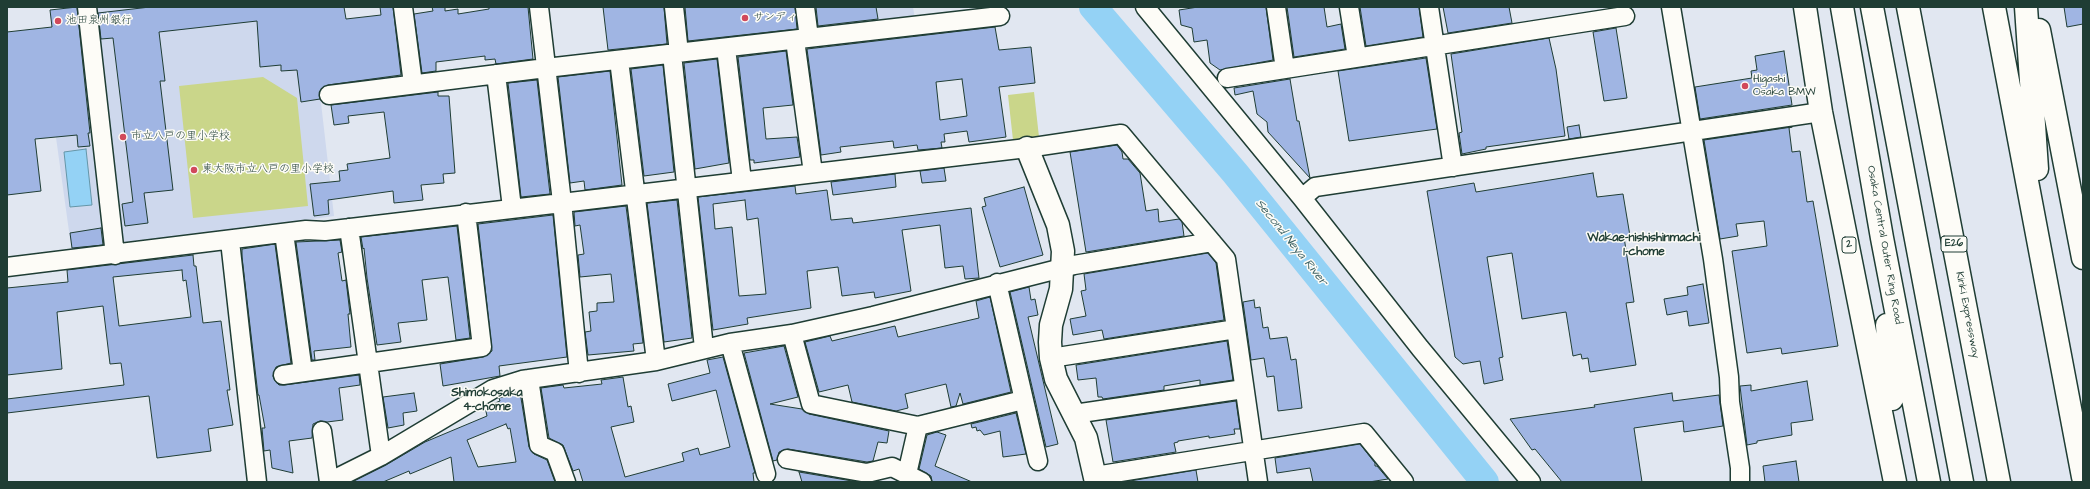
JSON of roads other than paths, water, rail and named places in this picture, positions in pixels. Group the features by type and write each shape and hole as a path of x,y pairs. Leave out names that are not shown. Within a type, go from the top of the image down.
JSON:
{"main road":[{"name":"2","path":"1805,7 1822,112 1896,482"},
{"name":"Osaka Central Outer Ring Road","path":"1842,7 1882,238 1929,482"},
{"path":"1872,7 1962,482"},
{"name":"Kinki Expressway","path":"1908,7 1999,482"},
{"path":"1994,7 2083,477"},
{"path":"2026,7 2036,168 2049,299"},
{"path":"2035,7 2077,197 2083,258"},
{"path":"1027,148 1058,225 1063,251 1061,289 1051,325 1051,358 1056,379 1086,438 1096,479"},
{"path":"1882,238 1896,482"}],"street":[{"path":"87,7 115,255"},
{"path":"403,7 413,84"},
{"path":"539,7 562,202 578,373"},
{"path":"674,7 676,53 687,188 704,348"},
{"path":"805,7 802,39 813,173"},
{"path":"1145,7 1302,198 1420,348 1532,482"},
{"path":"1276,7 1285,69"},
{"path":"1349,7 1357,57"},
{"path":"1428,7 1453,167"},
{"path":"1671,7 1713,259 1729,377 1730,402 1740,468 1740,482"},
{"path":"329,95 546,68 1000,16"},
{"path":"1227,78 1625,16"},
{"path":"726,48 742,181"},
{"path":"618,60 656,361"},
{"path":"496,74 512,208"},
{"path":"1302,198 1315,187 1691,133 1822,112"},
{"path":"7,267 230,241 284,233 349,228 1027,148 1121,134 1226,259 1258,482"},
{"path":"283,375 482,347 466,214"},
{"path":"349,228 381,456"},
{"path":"284,233 303,372"},
{"path":"230,241 257,482"},
{"path":"322,431 329,482 381,456 493,389 529,379 656,361 704,348 792,334 873,316 997,283 1063,268 1212,242"},
{"path":"997,283 1038,461"},
{"path":"1051,358 1236,329"},
{"path":"792,334 811,404 918,426 1023,400"},
{"path":"730,343 766,474"},
{"path":"529,379 539,445 555,452 566,482"},
{"path":"1074,414 1244,388"},
{"path":"787,459 866,473 892,467 914,478 918,426"},
{"path":"1096,479 1253,450 1364,433 1404,482"}],"water":[{"path":"86,149 92,205 70,207 64,152"}],"waterway":[{"name":"Second Neya River","path":"1093,7 1235,173 1485,482"}],"place":[{"name":"サンディ","path":"745,18"},
{"name":"池田泉州銀行","path":"58,21"},
{"name":"Higashi Osaka BMW","path":"1745,86"},
{"name":"市立八戸の里小学校","path":"123,137"},
{"name":"東大阪市立八戸の里小学校","path":"194,170"}],"district":[{"name":"Wakae-nishishinmachi 1-chome","path":"1644,245"},
{"name":"Shimokosaka 4-chome","path":"487,400"}]}
